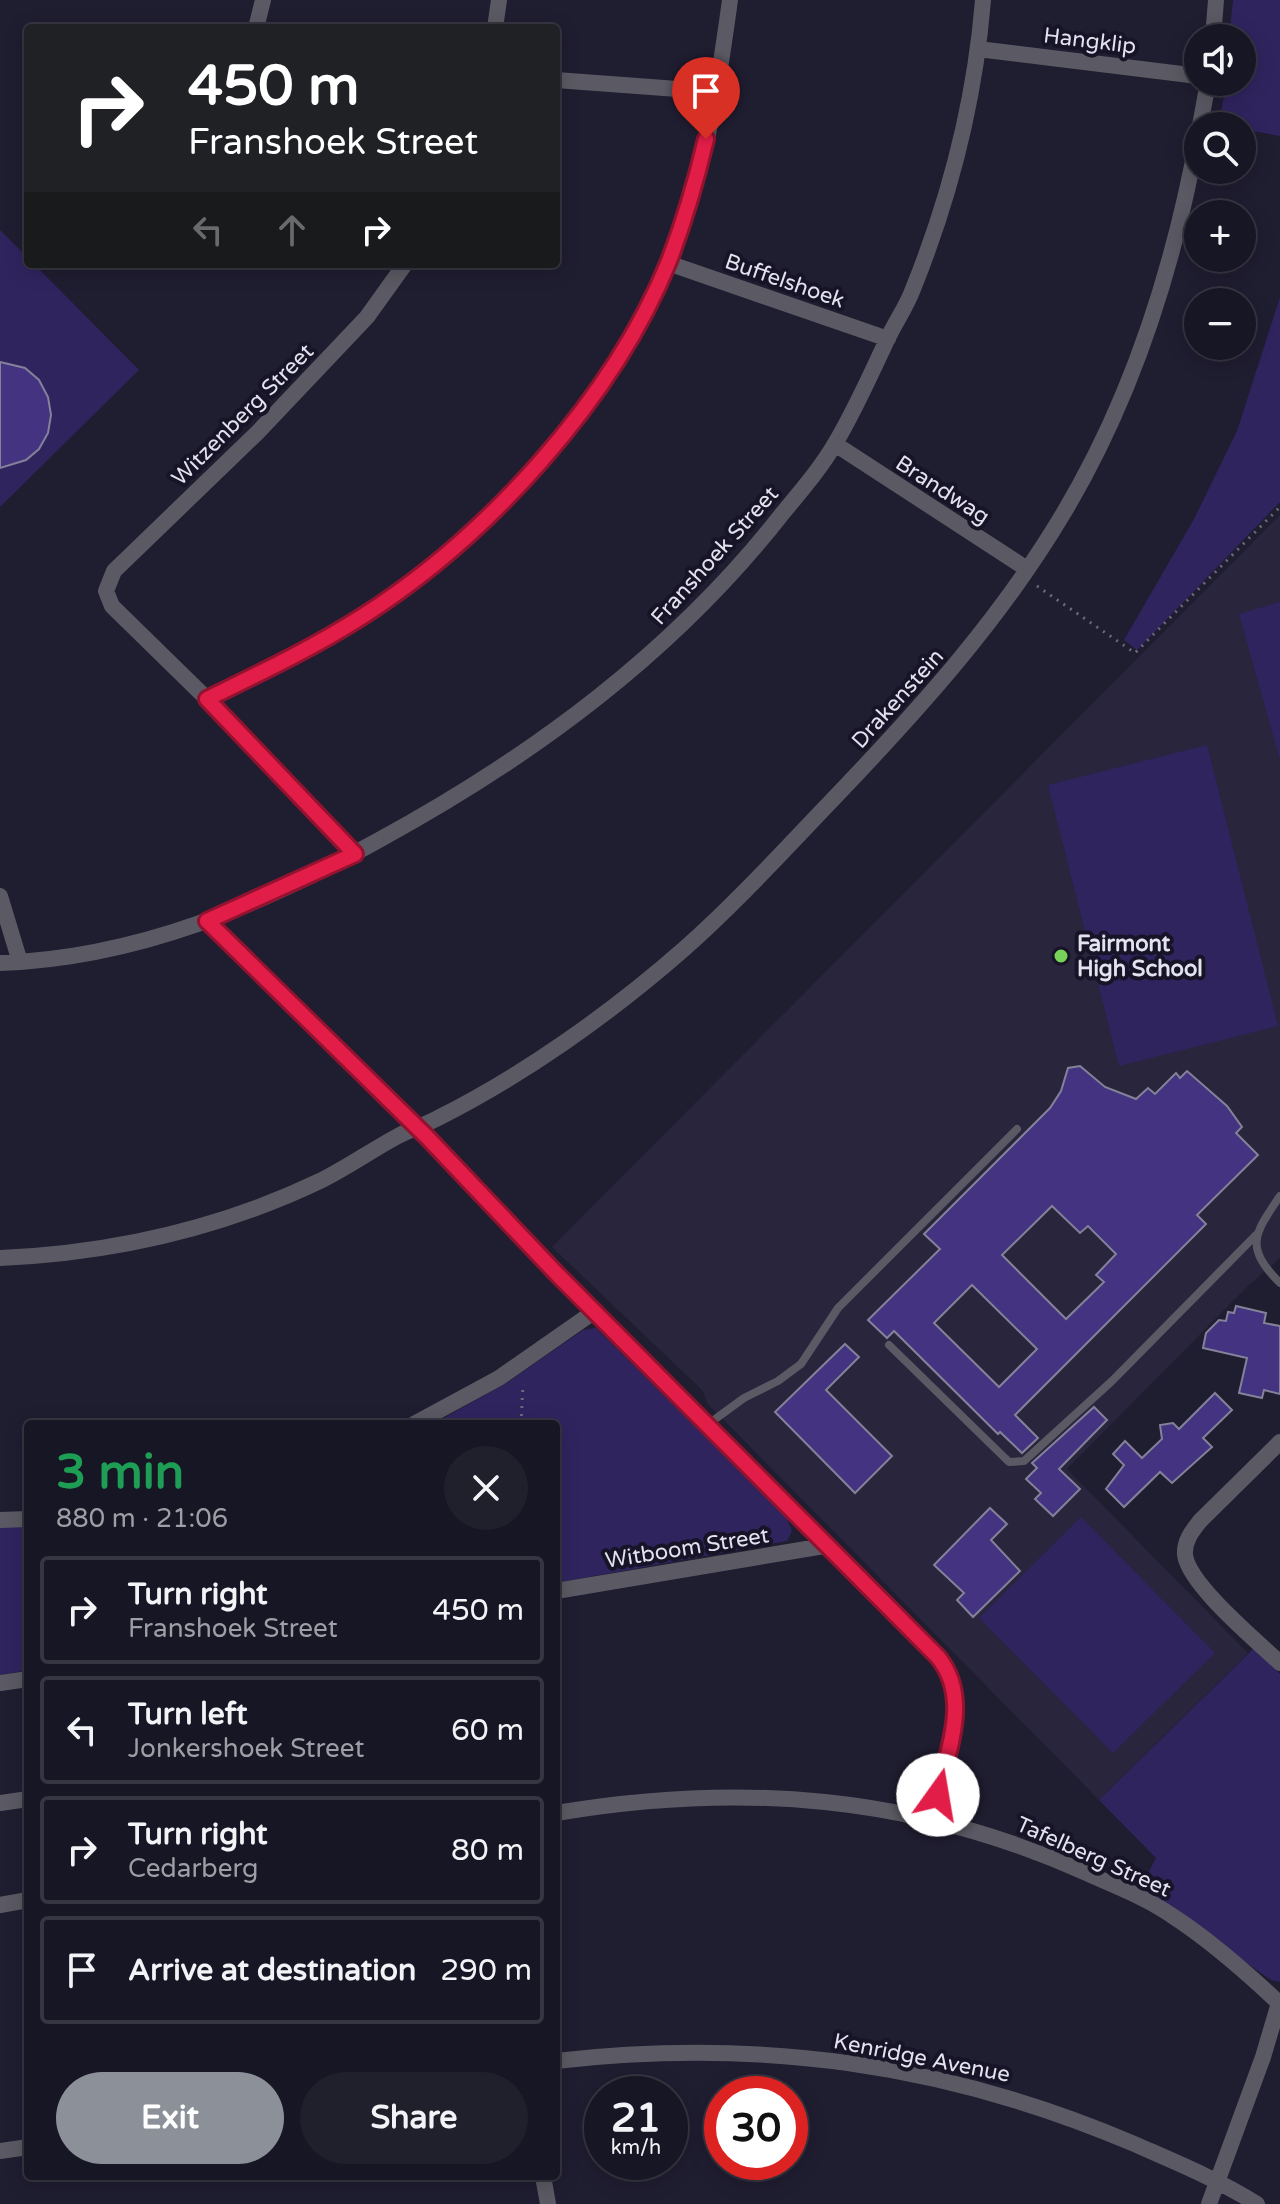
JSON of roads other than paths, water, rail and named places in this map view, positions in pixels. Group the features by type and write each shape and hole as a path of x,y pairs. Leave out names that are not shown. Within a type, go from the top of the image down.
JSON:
{"street":[{"path":"257,24 263,0"},
{"path":"496,24 499,0"},
{"path":"355,854 207,699 296,656 365,615 444,556 507,499 577,418 629,336 668,263 694,187 718,92 730,0"},
{"name":"Franshoek Street","path":"0,963 123,948 207,921 355,854 510,762 637,668 698,610 758,545 835,444 912,292 946,197 964,124 978,49 983,0"},
{"path":"1214,24 1216,0"},
{"name":"Hangklip","path":"978,49 1184,74"},
{"path":"560,80 718,92"},
{"name":"Drakenstein","path":"0,1258 84,1252 208,1225 311,1185 438,1118 528,1064 605,1011 682,951 755,881 947,679 998,614 1064,512 1128,378 1152,316 1177,234 1188,184"},
{"name":"Buffelshoek","path":"668,263 888,339"},
{"name":"Witzenberg Street","path":"207,699 112,606 106,591 114,571 258,432 367,317 402,268"},
{"name":"Brandwag","path":"835,444 1027,569"},
{"path":"0,896 20,962"},
{"path":"207,921 950,1671 957,1696 954,1722 932,1819"},
{"path":"421,1420 523,1362 595,1311"},
{"path":"1280,1442 1200,1521 1189,1535 1185,1554 1194,1576 1280,1663"},
{"path":"0,1520 24,1519"},
{"name":"Witboom Street","path":"560,1590 824,1546"},
{"path":"0,1683 24,1680"},
{"name":"Tafelberg Street","path":"560,1812 675,1798 768,1795 853,1804 932,1819 1032,1849 1169,1913 1218,1948 1280,2002 1209,2204"},
{"path":"0,1803 24,1800"},
{"path":"0,1905 24,1901"},
{"name":"Kenridge Avenue","path":"560,2061 700,2051 850,2062 1019,2098 1218,2180 1257,2204"},
{"path":"0,2151 24,2148"},
{"path":"544,2180 548,2204"}],"lane":[{"path":"707,1425 744,1398 778,1381 801,1364 838,1308 1017,1129"},
{"path":"889,1345 1009,1462 1024,1461 1101,1392 1256,1235 1280,1196"},
{"path":"1256,1235 1261,1263 1280,1283"}],"place":[{"name":"Fairmont High School","path":"1061,956"}]}
